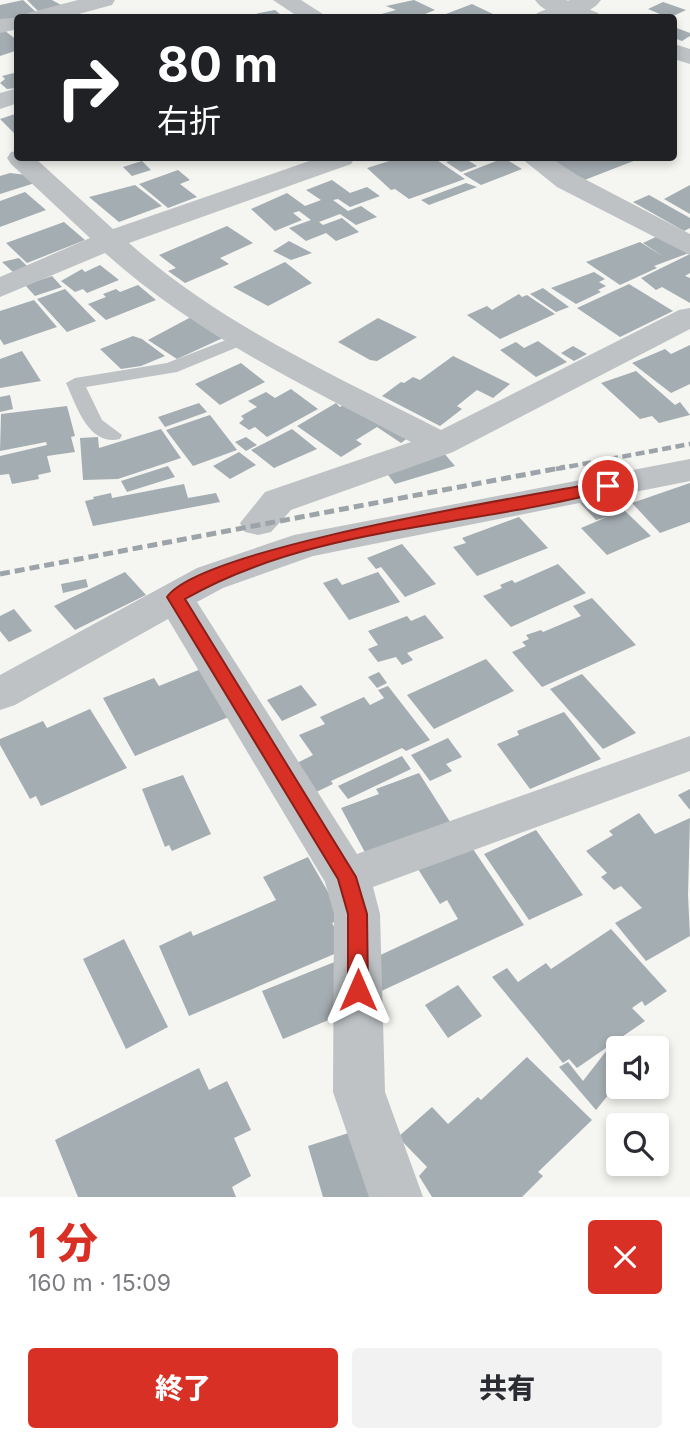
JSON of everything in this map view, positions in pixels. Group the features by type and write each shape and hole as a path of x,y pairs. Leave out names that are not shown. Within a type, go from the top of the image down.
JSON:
{"street":[{"path":"51,14 104,0"},
{"path":"284,0 310,14"},
{"path":"546,0 580,14"},
{"path":"555,14 590,0"},
{"path":"0,139 14,152"},
{"path":"24,161 122,253 188,304 244,338 441,443"},
{"path":"0,288 110,240 334,161"},
{"path":"538,161 567,181 690,246"},
{"path":"258,523 278,501 441,443 690,317"},
{"path":"0,694 210,578 307,544 690,470"},
{"path":"175,597 347,877 357,914 359,1092 396,1197"},
{"path":"347,877 690,752"}],"lane":[{"path":"113,435 94,424 75,383 171,368 244,338"}],"building":[{"path":"23,0 37,13 14,14 14,19 0,23 0,5"},
{"path":"27,0 52,0 63,6 41,14"},
{"path":"414,0 435,10 425,14 381,14 396,10 386,6"},
{"path":"663,2 686,10 677,14 660,14 648,9"},
{"path":"472,4 493,14 446,14"},
{"path":"275,10 280,14 256,14"},
{"path":"677,28 690,33 690,36 682,41 677,39"},
{"path":"4,30 14,38 14,51 0,56 0,31"},
{"path":"14,73 14,88 7,89 0,83 5,79 2,76"},
{"path":"14,114 14,133 0,119"},
{"path":"142,161 151,170 132,176 123,167"},
{"path":"389,161 438,161 465,179 409,199 395,189 391,190 367,168"},
{"path":"469,161 477,166 461,172 446,162"},
{"path":"496,161 509,161 522,169 481,185 463,174"},
{"path":"550,161 633,161 582,181"},
{"path":"178,170 190,180 180,184 197,197 168,208 139,184"},
{"path":"10,173 27,175 35,183 0,194 0,176"},
{"path":"332,180 350,193 367,187 380,196 350,207 338,199 333,200 348,211 361,206 377,217 356,225 340,214 319,222 323,225 342,218 359,232 336,241 326,233 306,241 289,228 311,220 299,211 293,213 302,220 275,231 251,209 287,193 305,206 321,200 306,190"},
{"path":"466,183 477,187 429,205 421,200"},
{"path":"135,185 162,206 119,222 89,197"},
{"path":"690,185 690,214 664,199"},
{"path":"25,192 46,210 0,227 0,201"},
{"path":"649,195 690,218 690,228 684,231 633,202"},
{"path":"64,222 85,240 27,263 6,243"},
{"path":"227,226 253,243 220,258 229,264 185,283 168,271 176,268 159,255"},
{"path":"660,235 689,253 654,266 657,268 620,285 586,262 640,242 664,257 643,243"},
{"path":"289,241 312,253 291,260 273,251"},
{"path":"690,254 690,273 685,276 690,278 690,303 662,287 656,290 641,278"},
{"path":"19,258 29,268 14,273 2,262"},
{"path":"285,262 312,283 268,306 233,287"},
{"path":"100,265 119,280 87,293 83,289 75,292 61,281 82,269 85,272"},
{"path":"594,272 605,279 599,282 606,286 598,290 601,292 576,304 551,288"},
{"path":"52,276 62,287 35,296 25,285"},
{"path":"629,284 673,311 620,337 577,308"},
{"path":"138,285 156,300 106,320 88,304 106,297 103,294 116,289 120,292"},
{"path":"543,288 569,307 556,312 530,294"},
{"path":"65,289 96,321 67,332 37,299"},
{"path":"519,294 522,297 527,295 555,314 500,339 467,315 487,306 492,310"},
{"path":"34,300 57,327 4,345 0,339 0,311"},
{"path":"193,316 225,337 177,359 148,340"},
{"path":"378,318 417,337 377,361 370,360 338,342"},
{"path":"133,336 142,339 165,356 141,366 121,369 100,349"},
{"path":"538,341 567,362 536,377 500,350 516,342 524,348"},
{"path":"690,345 690,384 671,393 632,363 665,349 671,354"},
{"path":"573,346 587,354 574,361 561,353"},
{"path":"22,351 41,381 0,388 0,359"},
{"path":"453,356 510,384 493,398 477,390 457,406 462,409 440,426 382,396 401,382 413,377 420,380"},
{"path":"241,363 265,382 220,405 195,384"},
{"path":"636,371 675,405 680,402 690,415 659,423 652,416 640,419 601,383"},
{"path":"291,389 318,409 267,437 255,427 249,430 239,423 244,419 241,416 257,407 248,401 266,392 275,398"},
{"path":"10,395 13,409 0,412 0,397"},
{"path":"199,403 207,412 165,427 158,417"},
{"path":"336,403 340,407 347,403 409,437 401,443 377,427 356,440 362,444 341,457 297,426"},
{"path":"67,406 75,436 71,437 75,452 47,456 51,472 38,475 39,479 12,484 9,474 0,475 0,456 47,445 46,442 0,451 1,414"},
{"path":"210,415 237,450 193,466 166,430"},
{"path":"161,429 181,458 118,479 83,480 80,438 98,437 99,448"},
{"path":"292,429 317,449 274,468 251,450"},
{"path":"246,437 257,445 246,451 235,442"},
{"path":"239,452 256,465 230,479 213,466"},
{"path":"443,452 455,466 395,484 385,471"},
{"path":"168,466 175,477 127,492 121,481"},
{"path":"690,483 690,522 660,533 632,503"},
{"path":"184,484 188,498 216,493 220,502 93,526 85,501 111,493 112,498"},
{"path":"602,493 651,536 607,555 581,528 607,517 596,520 579,502"},
{"path":"519,517 548,548 477,576 453,547 466,543 462,538"},
{"path":"402,544 436,584 405,597 381,567 376,569 367,558"},
{"path":"558,564 586,593 511,627 483,596 502,588 500,585 512,580 515,583"},
{"path":"125,572 146,595 75,630 54,606"},
{"path":"378,572 400,602 349,620 323,583 337,578 342,585"},
{"path":"86,579 88,587 63,593 61,584"},
{"path":"592,598 636,645 542,687 512,652 526,646 522,642 529,639 526,635 541,630 543,632 581,616 573,606"},
{"path":"14,609 32,631 9,642 0,631 0,616"},
{"path":"425,615 444,638 407,653 413,660 402,665 396,657 378,662 368,649 378,645 368,631 407,616 411,621"},
{"path":"486,659 514,691 434,729 407,695"},
{"path":"201,669 231,716 135,756 103,698 154,678 159,686"},
{"path":"379,672 387,683 377,688 368,677"},
{"path":"582,674 636,733 603,749 550,689"},
{"path":"301,685 317,705 282,721 267,700"},
{"path":"388,686 430,740 406,751 402,748 331,781 333,784 312,794 293,765 313,755 299,735 325,724 320,717 364,697 370,705 384,698 378,690"},
{"path":"90,709 127,768 41,806 36,796 30,799 0,745 0,739 43,721 47,728"},
{"path":"564,712 601,759 530,789 497,744 519,735 517,731"},
{"path":"448,738 462,757 446,764 452,771 430,781 411,755"},
{"path":"402,756 411,769 348,799 338,786"},
{"path":"419,773 452,825 368,858 341,808 379,794 376,789"},
{"path":"183,775 211,834 172,851 169,845 165,847 142,789"},
{"path":"690,789 690,810 678,795"},
{"path":"639,813 655,834 690,818 690,936 646,961 615,923 642,908 621,886 614,890 601,877 607,873 586,851 613,835 609,831"},
{"path":"536,830 583,895 529,920 484,854"},
{"path":"471,846 524,925 377,993 376,957 458,919 447,900 440,904 418,869"},
{"path":"308,857 343,918 332,923 346,949 189,1016 159,946 191,931 193,936 276,900 263,877"},
{"path":"611,929 667,991 645,1006 642,1001 632,1008 645,1021 623,1036 606,1036 606,1048 577,1068 569,1059 563,1063 492,977 507,968 518,982 546,963 551,969"},
{"path":"124,939 168,1027 126,1049 83,959"},
{"path":"342,959 343,1014 283,1039 262,991"},
{"path":"458,985 482,1016 448,1038 425,1005"},
{"path":"606,1051 606,1098 596,1110 559,1067 568,1062 583,1081"},
{"path":"527,1057 592,1120 538,1172 543,1176 522,1197 432,1197 419,1176 427,1167 398,1137 432,1107 448,1124 478,1097 481,1100"},
{"path":"199,1068 209,1090 227,1081 251,1130 234,1138 251,1176 232,1187 236,1197 78,1197 55,1140"},
{"path":"358,1130 380,1197 323,1197 308,1146"}],"railway":[{"path":"556,469 690,444"},
{"path":"0,574 565,467"}],"route":[{"path":"358,990 357,914 347,877 175,597 210,578 307,544 608,486"}]}
